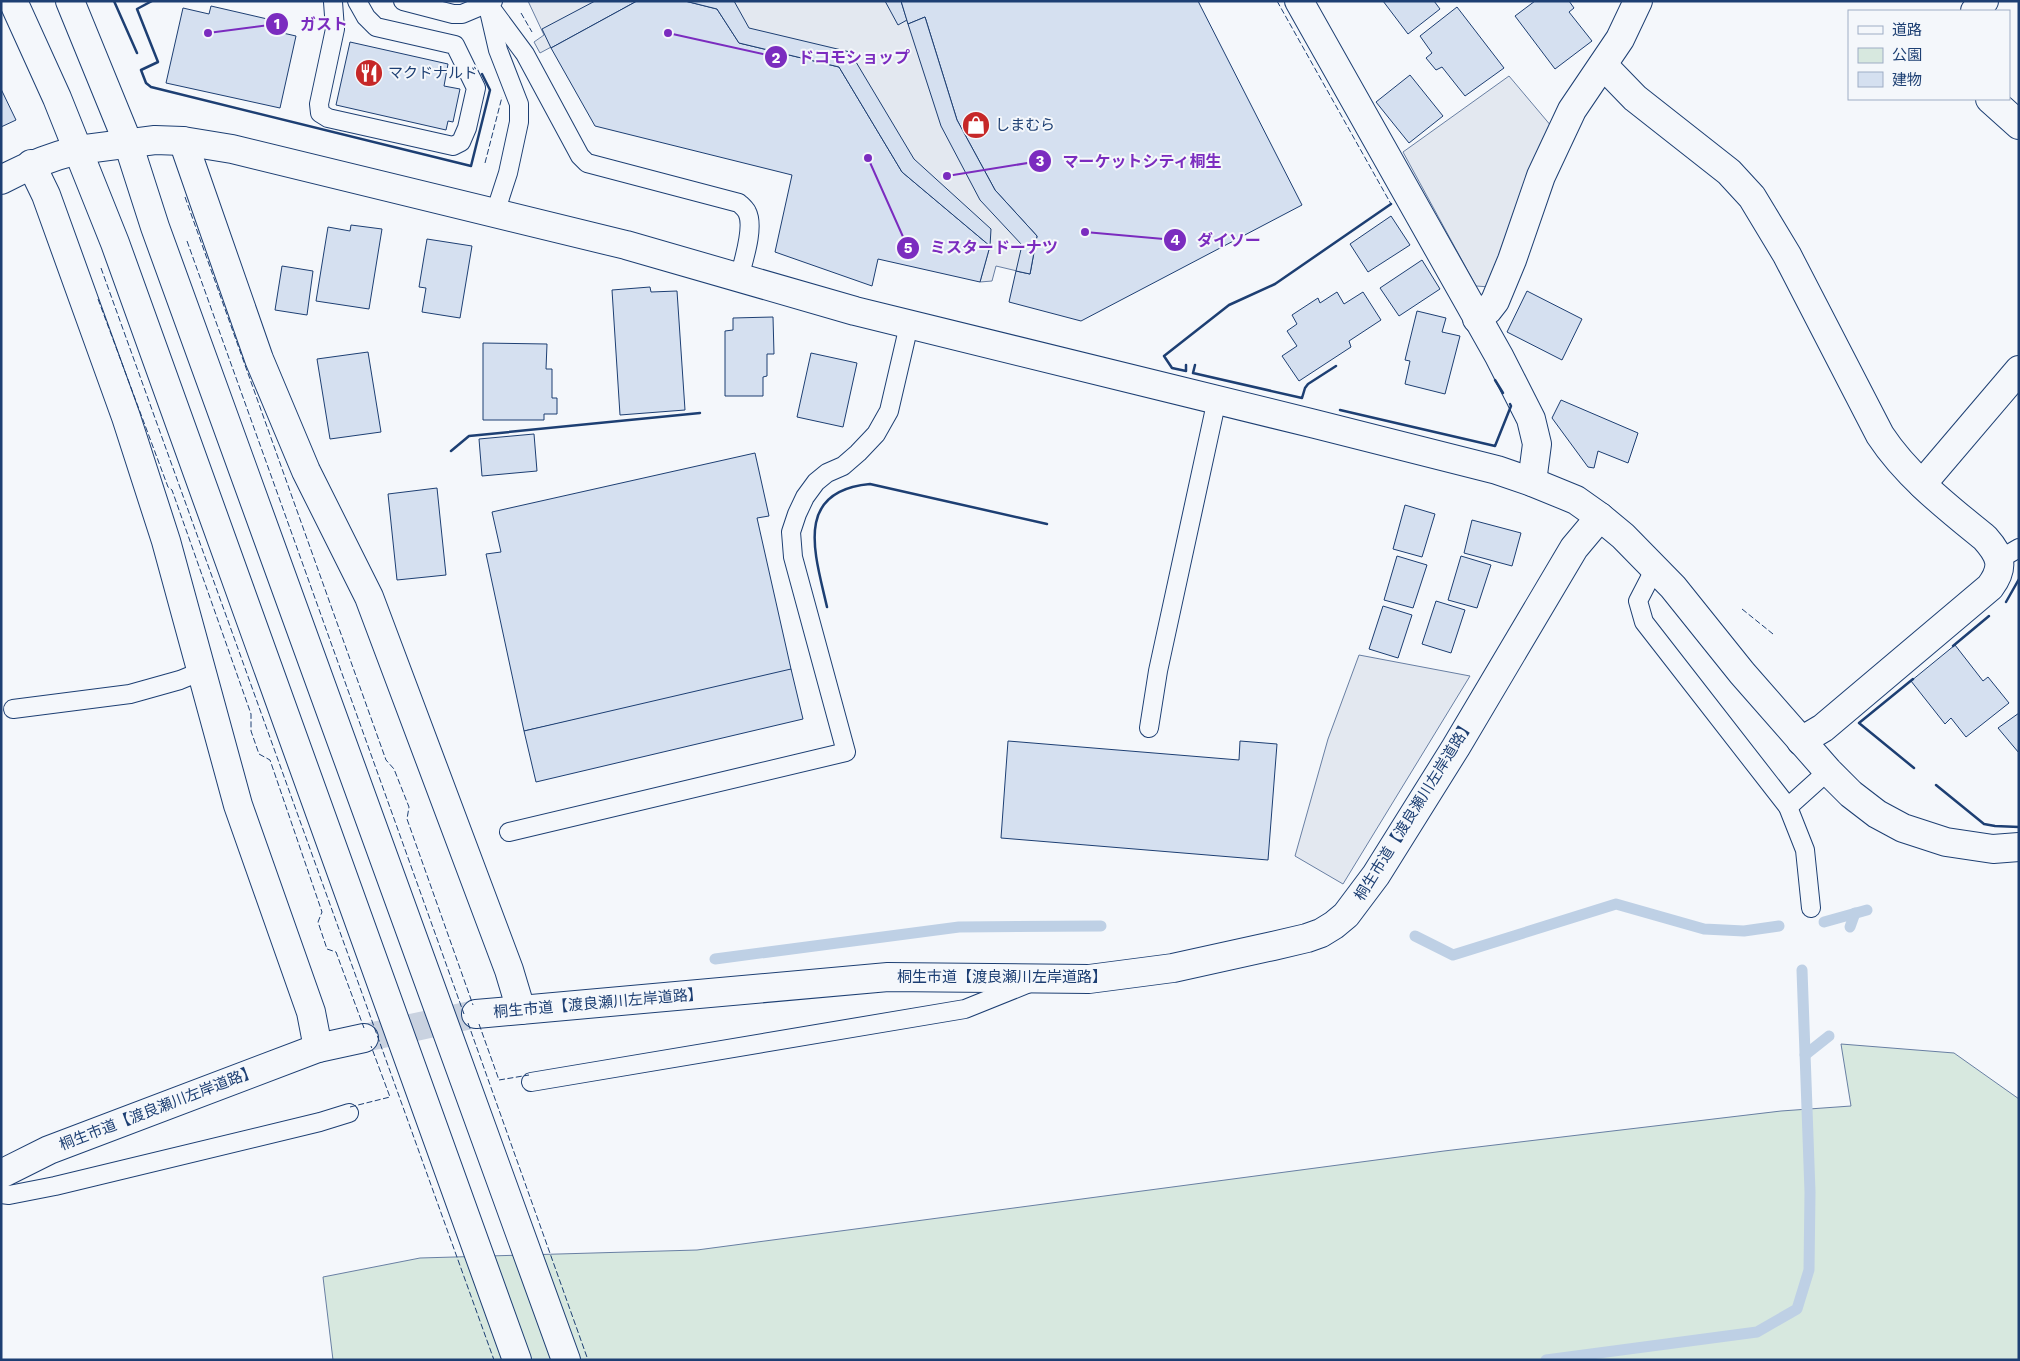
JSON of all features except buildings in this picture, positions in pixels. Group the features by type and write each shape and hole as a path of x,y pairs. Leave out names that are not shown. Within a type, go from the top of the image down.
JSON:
{"street":[{"path":"12,1 57,98 118,253 517,1360"},
{"path":"70,1 128,143 166,255 566,1360"},
{"path":"1300,1 1478,319 1531,419 1537,444 1532,482"},
{"path":"1478,319 1496,301 1541,176 1572,110 1620,39 1638,1"},
{"path":"1603,65 1635,98 1729,172 1752,197 1787,255 1880,435 1899,461 1922,484 1994,548 2009,553 1997,578 1990,587 1823,728 1802,741"},
{"path":"1991,100 2019,125"},
{"path":"1,180 31,164 53,156 78,150 128,143 155,140 183,141 232,149 626,245 909,325 1217,399 1497,470 1576,500 1623,536 1655,568 1828,771 1857,799 1877,814 1904,828 1946,842 1993,849 2019,847"},
{"path":"183,141 259,360 306,471 369,598 509,970 521,1010"},
{"path":"31,164 46,195 126,417 166,541 238,805 312,1012 318,1048"},
{"path":"1922,484 2019,370"},
{"name":"桐生市道【渡良瀬川左岸道路】","path":"476,1014 888,977 1089,979 1173,968 1307,938 1334,925 1346,915 1376,874 1456,747 1574,548 1600,517"},
{"name":"桐生市道【渡良瀬川左岸道路】","path":"1,1174 49,1150 318,1048 364,1038"}],"lane":[{"path":"332,2 335,29 319,104 320,113 328,118 453,146 461,142 467,128 476,88 455,45 376,27 366,17 357,1"},
{"path":"403,1 453,14 471,12 489,2"},
{"path":"489,2 498,50 519,104 519,122 510,165 496,213"},
{"path":"489,2 525,54 580,156 587,164 739,203 747,211 749,236 739,278"},
{"path":"509,832 846,752 793,557 791,532 797,514 816,482 827,473 842,466 876,434 888,411 909,325"},
{"path":"1149,728 1158,671 1217,399"},
{"path":"1655,568 1638,601 1644,622 1788,807 1805,850 1811,908"},
{"path":"13,709 130,694 180,680 202,671"},
{"path":"1788,807 1828,771"},
{"path":"532,1082 965,1009 1039,979"},
{"path":"1,1194 9,1195 55,1186 349,1113"}],"green space":[{"path":"1841,1044 1954,1053 2019,1099 2019,1360 333,1360 323,1277 420,1258 697,1250 1444,1151 1781,1111 1851,1106"}],"shaded area":[{"path":"528,1 637,1 540,53 534,42 544,35"},
{"path":"685,1 901,1 908,24 925,17 1037,236 1030,274 996,266 992,281 980,282 990,246"},
{"path":"1509,76 1552,127 1490,287 1476,286 1403,152"},
{"path":"1359,655 1470,676 1343,884 1295,856 1328,739"}],"waterway":[{"path":"1415,936 1453,955 1616,904 1704,929 1744,931 1779,926"},
{"path":"1824,922 1867,910"},
{"path":"1850,927 1855,913"},
{"path":"715,959 959,927 1101,926"},
{"path":"1546,1360 1757,1332 1797,1309 1809,1270 1810,1192 1802,970"},
{"path":"1805,1055 1829,1036"}],"tunnel":[{"path":"364,1038 476,1014"}],"fence":[{"path":"1277,1 1391,204"},
{"path":"521,13 532,32"},
{"path":"485,163 502,97"},
{"path":"185,197 386,760 394,769 409,807 407,819 473,1005"},
{"path":"187,241 464,1014"},
{"path":"101,268 494,1360"},
{"path":"98,299 168,487 172,490 251,714 251,731 259,754 270,760 322,912 318,922 327,949 336,952 364,1028"},
{"path":"1742,609 1773,634"},
{"path":"468,1023 588,1360"},
{"path":"479,1024 499,1080 529,1075"},
{"path":"350,1107 390,1097 371,1046"}],"wall":[{"path":"114,1 137,53"},
{"path":"152,1 137,9 158,62 141,70 146,83 151,87 471,166 490,90 482,74"},
{"path":"1186,365 1186,371 1172,368 1164,356 1229,305 1275,284 1391,204"},
{"path":"1195,365 1193,373 1302,398 1308,384 1336,366"},
{"path":"1495,380 1503,393"},
{"path":"1340,410 1495,446 1511,406 1510,404"},
{"path":"451,451 469,436 700,413"},
{"path":"827,607 815,547 815,528 819,512 829,499 846,489 870,484 1047,524"},
{"path":"2006,602 2019,579"},
{"path":"1953,646 1989,616"},
{"path":"1913,679 1859,723 1914,768"},
{"path":"1936,785 1984,824 2019,827"}],"place":[{"name":"ガスト","path":"208,33"},
{"name":"ドコモショップ","path":"668,33"},
{"name":"マクドナルド","path":"369,73"},
{"name":"しまむら","path":"976,125"},
{"name":"ミスタードーナツ","path":"868,158"},
{"name":"マーケットシティ桐生","path":"947,176"},
{"name":"ダイソー","path":"1085,232"}]}
